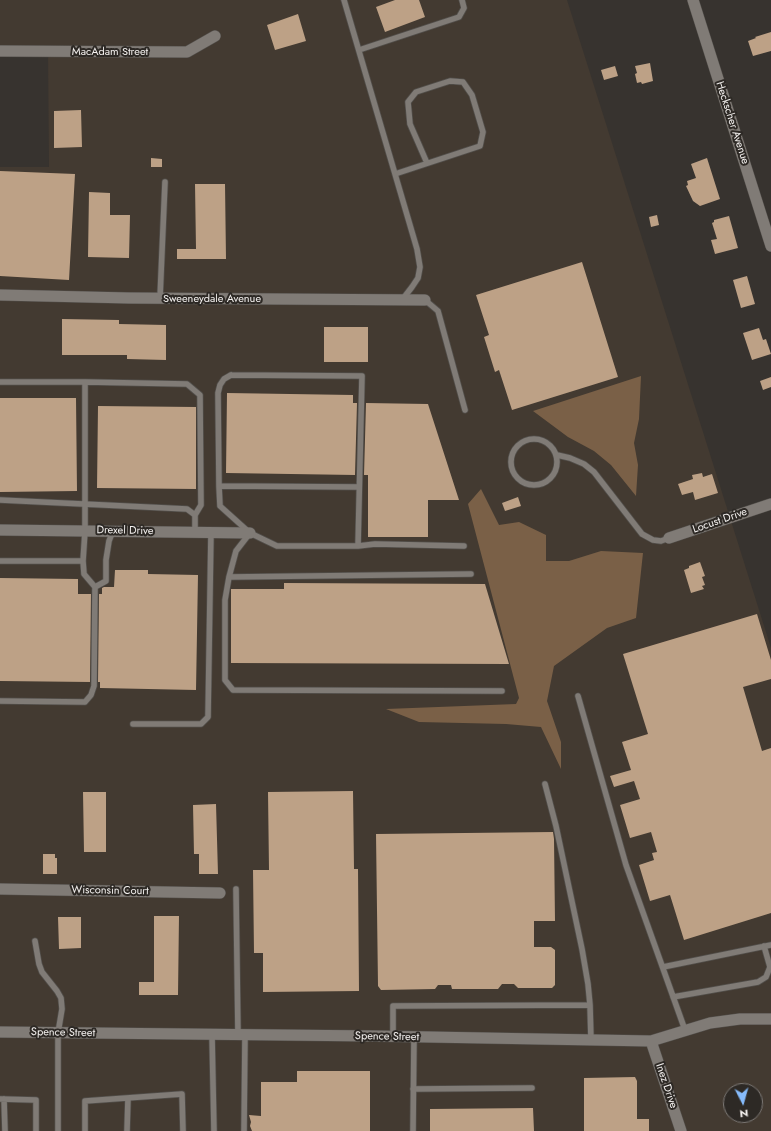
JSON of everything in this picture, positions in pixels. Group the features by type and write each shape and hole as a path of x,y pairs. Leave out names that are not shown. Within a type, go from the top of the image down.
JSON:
{"street":[{"name":"Heckscher Avenue","path":"694,0 771,246"},
{"name":"MacAdam Street","path":"0,51 188,52 215,36"},
{"name":"Sweeneydale Avenue","path":"0,296 425,300"},
{"name":"Locust Drive","path":"669,538 771,504"},
{"name":"Drexel Drive","path":"0,530 250,533"},
{"name":"Wisconsin Court","path":"0,889 220,893"},
{"name":"Spence Street","path":"0,1032 651,1041 710,1023 740,1019 771,1019"},
{"name":"Inez Drive","path":"651,1041 681,1131"}],"lane":[{"path":"344,0 417,249 420,267 418,278 402,300"},
{"path":"359,50 459,17 464,8 462,0"},
{"path":"395,174 427,164 480,146 484,132 472,95 463,82 450,81 416,92 408,102 410,124 427,164"},
{"path":"160,298 165,182"},
{"path":"425,300 438,311 465,410"},
{"path":"358,546 362,376 231,375 224,379 220,385 218,393 220,506 250,533 277,546 358,546 375,544 464,546"},
{"path":"0,382 187,384 200,395 201,505 195,515 194,532"},
{"path":"0,701 85,702 91,695 94,686 95,587 84,574 83,561 85,382"},
{"path":"557,455 558,462 556,470 547,482 539,485 531,485 524,483 512,472 510,464 511,456 519,443 534,438 541,439 548,443 557,455 570,458 584,464 594,472 642,534 653,540 661,541 669,538"},
{"path":"219,486 359,487"},
{"path":"0,500 187,509 195,515"},
{"path":"95,587 106,581 106,560 109,541 114,531"},
{"path":"133,724 202,724 208,717 211,532"},
{"path":"250,533 236,551 225,600 225,680 233,690 502,691"},
{"path":"0,561 83,561"},
{"path":"229,577 470,574"},
{"path":"578,696 626,865 685,1030"},
{"path":"545,784 556,826 582,949 588,984 591,1040"},
{"path":"236,889 244,1131"},
{"path":"36,941 39,964 42,972 58,991 61,998 62,1009 58,1033 58,1131"},
{"path":"663,967 771,945"},
{"path":"673,997 758,982 766,978 770,967 764,946"},
{"path":"393,1037 393,1006 590,1005"},
{"path":"212,1035 214,1131"},
{"path":"413,1131 414,1037"},
{"path":"414,1089 532,1088"},
{"path":"86,1131 86,1101 182,1094 183,1131"},
{"path":"127,1131 128,1098"},
{"path":"5,1131 2,1099 36,1100 36,1131"}],"shaded area":[{"path":"0,0 567,0 771,648 771,1131 0,1131 0,167 49,167 48,50 0,49"},
{"path":"641,376 639,419 634,443 638,465 636,496 611,465 594,451 568,437 533,411"},
{"path":"481,489 499,525 519,522 546,535 546,561 569,561 601,551 643,553 636,618 607,628 554,666 547,701 561,742 561,769 541,727 506,724 419,722 386,709 516,704 519,698 468,504"}],"building":[{"path":"395,0 419,0 425,17 385,32 376,7"},
{"path":"298,14 306,41 275,50 267,25"},
{"path":"771,32 771,51 753,56 748,41"},
{"path":"650,63 653,81 642,84 641,82 637,83 635,66"},
{"path":"615,66 618,76 604,80 601,70"},
{"path":"81,110 82,147 54,148 54,111"},
{"path":"151,158 162,159 162,167 151,167"},
{"path":"707,158 720,199 700,206 693,201 686,186 688,185 687,181 696,178 691,164"},
{"path":"0,171 75,174 69,280 0,276"},
{"path":"195,184 225,184 226,259 177,259 177,249 196,249"},
{"path":"89,192 110,193 110,215 130,215 129,258 88,257"},
{"path":"657,215 659,225 651,227 649,217"},
{"path":"729,216 738,248 715,254 711,240 717,239 712,223 714,220"},
{"path":"582,262 618,377 512,410 499,370 495,372 484,337 489,335 476,295"},
{"path":"747,276 755,304 741,308 733,280"},
{"path":"62,319 119,320 119,324 166,325 166,360 127,359 127,355 62,355"},
{"path":"324,327 368,327 368,362 324,362"},
{"path":"759,328 763,340 766,339 771,354 752,360 743,333"},
{"path":"771,377 771,387 763,390 760,381"},
{"path":"227,393 353,395 353,403 357,403 355,475 226,473"},
{"path":"0,398 76,398 77,491 0,492"},
{"path":"366,403 428,404 459,500 428,500 428,537 368,537 368,475 364,475"},
{"path":"98,406 196,407 196,489 97,488"},
{"path":"702,473 703,477 712,474 718,493 695,500 693,492 682,495 678,484 693,479 692,475"},
{"path":"518,497 521,506 505,511 502,503"},
{"path":"700,562 705,576 702,577 705,585 702,586 704,589 691,593 684,570 689,568 689,566"},
{"path":"115,570 148,570 148,574 198,575 196,690 100,688 100,682 98,682 99,594 102,594 102,588 104,587 114,587"},
{"path":"0,578 78,579 78,594 91,594 90,682 0,681"},
{"path":"284,583 485,584 509,664 231,663 231,589 284,589"},
{"path":"757,614 771,660 771,679 743,687 762,751 771,748 771,913 684,940 670,895 650,901 639,865 654,860 652,853 657,852 651,832 630,838 620,805 640,799 634,781 614,787 610,776 631,770 622,742 648,734 623,654"},
{"path":"353,791 354,869 358,869 359,991 263,992 263,953 254,953 253,870 269,870 268,792"},
{"path":"83,792 106,792 106,852 84,852"},
{"path":"216,804 218,874 199,874 199,854 194,854 193,805"},
{"path":"553,832 555,921 534,921 534,947 551,947 555,950 555,985 552,988 518,988 514,984 502,984 498,989 452,989 451,985 438,985 435,989 381,990 378,986 376,834"},
{"path":"43,854 55,854 55,858 57,858 57,874 43,874"},
{"path":"154,916 179,916 178,995 139,995 139,982 154,982"},
{"path":"58,917 81,917 81,948 59,949"},
{"path":"297,1071 370,1071 370,1131 252,1131 249,1115 261,1116 261,1082 297,1082"},
{"path":"635,1077 637,1081 637,1119 649,1119 649,1131 584,1131 584,1078"},
{"path":"533,1108 534,1131 430,1131 430,1109"}]}
